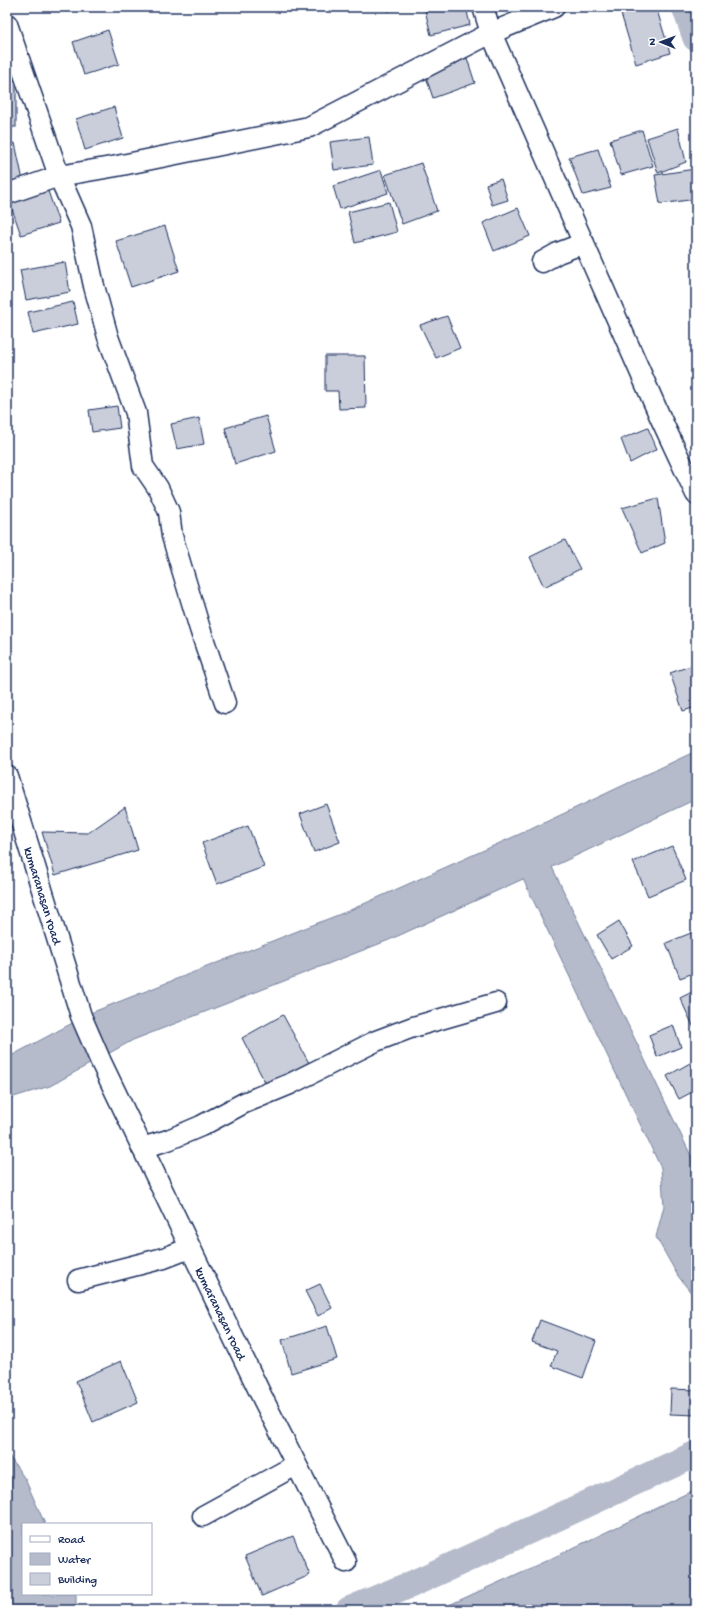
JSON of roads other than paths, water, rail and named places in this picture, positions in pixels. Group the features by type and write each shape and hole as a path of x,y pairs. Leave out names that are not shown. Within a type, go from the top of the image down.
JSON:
{"street":[{"path":"483,7 491,34 661,419 696,494"},
{"path":"7,194 58,176 117,166 309,128 491,34 554,7"},
{"path":"7,24 58,176 81,226 94,286 108,337 136,412 143,466 158,488 169,512 172,536 200,630 225,703"},
{"path":"542,262 558,253 584,243"},
{"name":"kumaranasan road","path":"7,776 81,1016 101,1062 190,1248 296,1465 346,1562"},
{"path":"142,1148 168,1140 201,1126 244,1103 290,1084 376,1041 413,1027 496,1003"},
{"path":"78,1280 164,1258 190,1248"},
{"path":"203,1516 296,1465"}],"water":[{"path":"696,751 696,799 552,867 696,1166 696,1299 678,1276 656,1237 664,1206 661,1168 523,879 389,940 133,1040 50,1086 7,1099 7,1058 93,1012 348,911 531,829"},
{"path":"7,1453 25,1479 45,1523 22,1523 22,1595 76,1595 76,1610 7,1610"},
{"path":"696,1489 696,1610 438,1610 548,1560"}],"waterway":[{"path":"685,7 696,38"},
{"path":"349,1610 412,1584 696,1454"}]}
